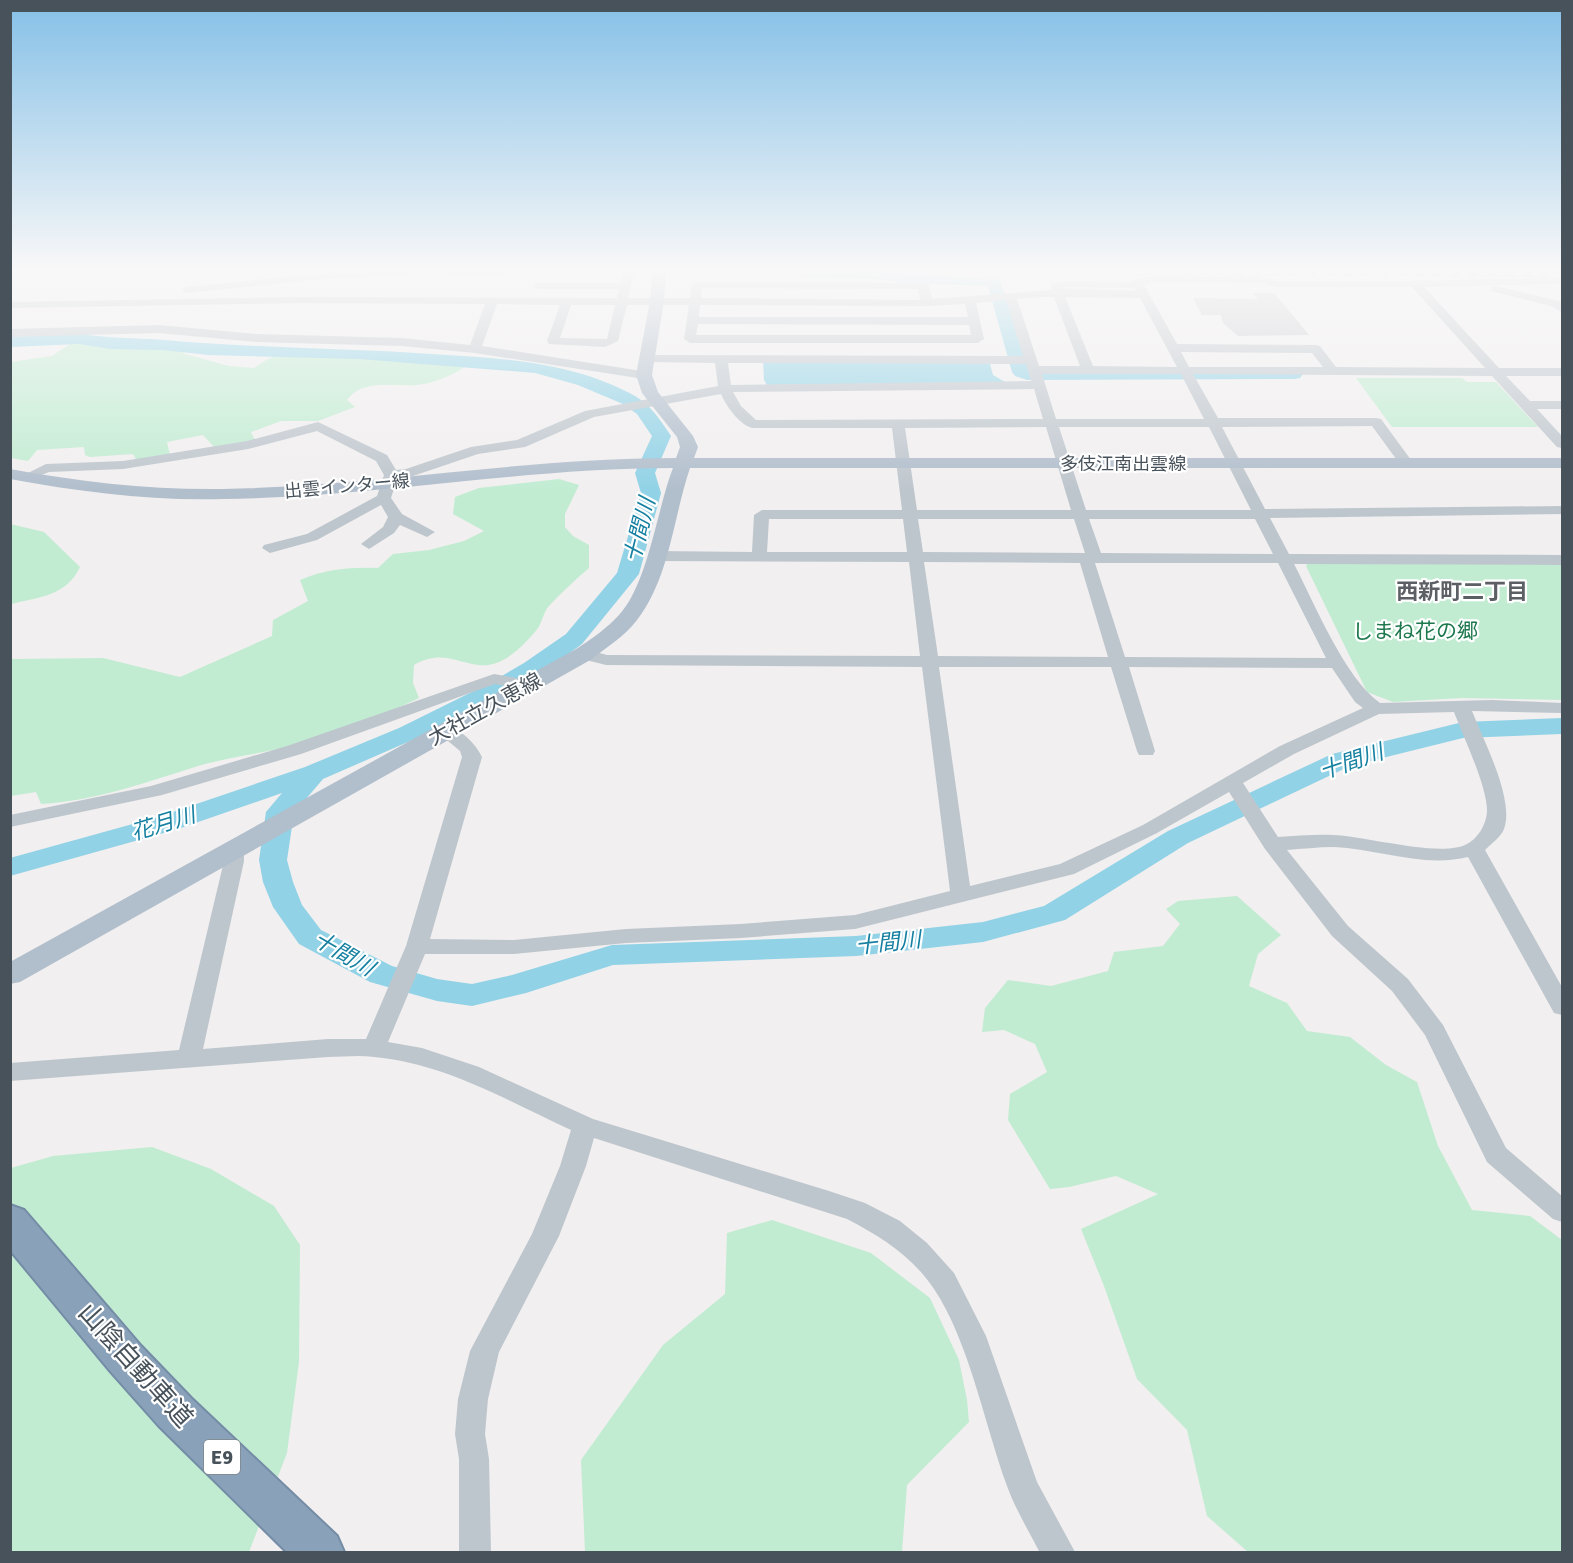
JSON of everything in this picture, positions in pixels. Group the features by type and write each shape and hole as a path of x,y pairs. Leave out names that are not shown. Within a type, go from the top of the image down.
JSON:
{"highway":[{"name":"山陰自動車道","path":"10,1221 121,1363 205,1463 296,1552"},
{"name":"山陰自動車道","path":"10,1242 121,1363 320,1552"}],"main road":[{"path":"645,367 649,345"},
{"name":"大社立久恵線","path":"10,975 52,954 234,848 584,654 609,636 629,617 651,578 671,498 689,447 685,436 656,401 646,384 645,367"},
{"name":"出雲インター線","path":"19,476 76,486 140,492 221,494 388,485 630,463 684,463"},
{"name":"多伎江南出雲線","path":"684,463 1563,463"}],"street":[{"path":"433,345 645,367 721,360 841,359 1032,365 1088,370 1563,372"},
{"path":"475,349 476,345"},
{"path":"840,345 841,359"},
{"path":"1026,345 1036,385 1051,422 1080,514 1118,662 1146,751"},
{"path":"1078,345 1088,370"},
{"path":"1170,345 1214,422 1337,663 1361,698 1376,709"},
{"path":"1472,345 1563,444"},
{"path":"1172,348 1316,348 1332,371"},
{"path":"721,360 724,389 732,405 752,424 1376,422 1407,464"},
{"path":"270,548 312,537 408,473 476,450 520,444 590,414 724,389 800,386 1036,385"},
{"path":"1527,405 1563,405"},
{"path":"898,423 961,896"},
{"path":"19,476 46,468 123,465 248,445 318,426 382,458 396,517 389,530 369,544"},
{"path":"759,557 762,515 1260,514 1563,510"},
{"path":"396,517 427,532"},
{"path":"656,556 1563,560"},
{"path":"584,654 606,660 1337,663"},
{"path":"10,821 156,791 284,753 494,679 527,685"},
{"path":"417,946 514,946 626,936 741,931 855,922 1067,869 1150,829 1287,750 1376,709 1467,721 1540,706 1563,708"},
{"path":"1272,844 1334,841 1421,853 1455,854 1474,849 1494,830 1497,810 1491,783 1467,721"},
{"path":"374,1048 417,946 472,757 468,748 445,731"},
{"path":"1232,781 1272,844 1340,931 1400,985 1435,1031 1496,1155 1563,1211"},
{"path":"189,1058 234,861 234,848"},
{"path":"1474,849 1563,1006"},
{"path":"10,1072 328,1048 374,1048 422,1057 470,1073 585,1126 847,1208 890,1229 917,1251 944,1281 972,1336 1023,1487 1050,1540 1059,1552"},
{"path":"475,1552 474,1459 470,1434 473,1399 485,1351 545,1236 573,1166 585,1126"}],"green space":[{"path":"69,345 171,345 185,354 229,366 254,368 268,359 289,351 366,352 461,358 467,365 447,377 424,384 363,388 347,400 355,407 318,421 281,421 251,432 255,440 215,448 203,435 167,442 170,455 137,461 133,454 90,457 85,455 84,447 37,450 28,461 11,458 10,362 52,356"},
{"path":"1356,378 1462,378 1467,382 1496,382 1538,427 1392,427"},
{"path":"559,479 579,485 565,514 565,527 573,536 589,545 589,568 548,607 530,638 515,652 499,662 478,665 448,658 426,659 414,665 413,683 419,698 358,724 295,745 205,764 83,799 41,804 36,792 11,796 11,659 103,658 180,677 272,636 273,620 308,601 300,580 319,573 338,570 378,568 393,554 429,550 464,541 484,531 453,514 455,497 479,488"},
{"path":"10,524 44,532 80,567 74,577 60,590 51,594 11,604"},
{"name":"しまね花の郷","path":"1308,563 1562,564 1562,700 1461,698 1393,702 1367,692 1306,566"},
{"path":"1237,896 1281,935 1258,954 1249,986 1287,1003 1307,1031 1350,1037 1386,1065 1417,1082 1438,1146 1472,1210 1530,1216 1562,1240 1562,1552 1248,1552 1207,1516 1187,1430 1137,1379 1081,1229 1158,1194 1116,1176 1050,1189 1008,1120 1010,1094 1047,1072 1035,1044 1004,1030 982,1032 985,1008 1008,980 1051,986 1108,971 1114,952 1163,946 1180,924 1166,909 1178,901"},
{"path":"152,1147 211,1169 274,1206 300,1245 299,1362 287,1453 249,1552 11,1552 11,1168 53,1156"},
{"path":"772,1220 871,1253 930,1298 959,1360 969,1422 907,1485 902,1552 585,1552 581,1460 663,1345 725,1294 727,1233"}],"water":[{"path":"763,361 981,362 990,364 993,375 1005,382 767,385 764,380"}],"waterway":[{"name":"十間川","path":"10,867 168,823 314,773 408,733 497,689 533,668 574,639 628,574 651,493 645,473 662,436 643,410 629,400 584,381 536,368 359,354 208,350 160,345"},
{"path":"1013,345 1021,372 1027,375 1294,374"},
{"name":"十間川","path":"313,774 280,812 273,860 278,882 288,907 310,937 381,974 437,990 472,995 515,985 612,955 856,946 983,932 1054,913 1178,837 1341,760 1463,730 1562,726"}],"district":[{"name":"西新町二丁目","path":"1462,591"}],"water label":[{"name":"花月川","path":"163,823"}]}
